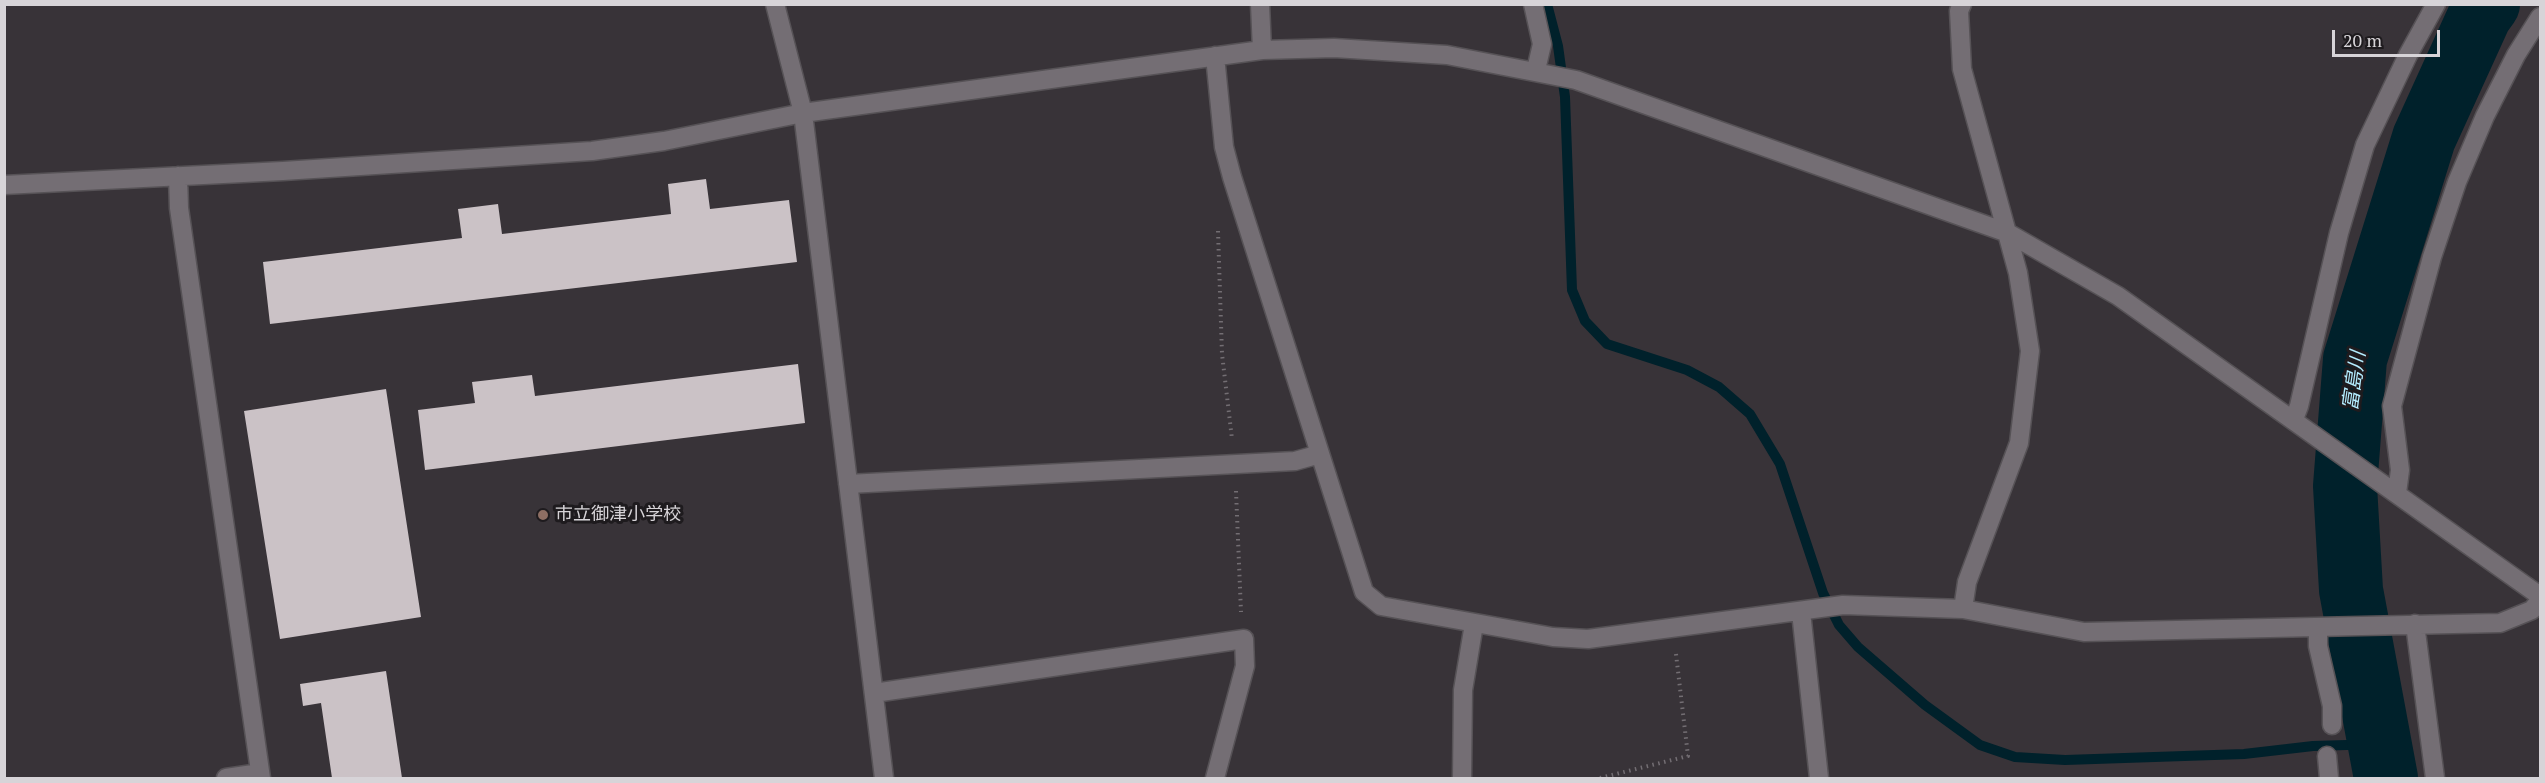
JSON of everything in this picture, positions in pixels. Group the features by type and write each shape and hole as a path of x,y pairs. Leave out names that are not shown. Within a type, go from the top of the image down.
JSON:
{"street":[{"path":"775,4 803,113 884,778"},
{"path":"1260,4 1262,50"},
{"path":"1533,4 1542,44 1536,70"},
{"path":"1962,4 1959,11 1962,69 2018,273 2030,351 2027,392 2019,443 1967,582 1963,609"},
{"path":"2294,419 2299,406 2339,233 2365,145 2408,55 2436,4"},
{"path":"2390,488 2400,470 2392,406 2432,257 2457,182 2485,116 2516,55 2541,17"},
{"path":"4,185 592,151 664,141 803,113 1262,50 1334,48 1448,55 1536,70 1576,80 2008,233 2118,296 2541,596"},
{"path":"1215,56 1224,147 1364,592 1381,606 1553,637 1588,639 1801,612 1843,604 1963,609 2084,632 2500,624 2532,610 2541,600"},
{"path":"178,176 179,208 260,776 226,778"},
{"path":"848,484 1295,461 1320,454"},
{"path":"1801,612 1819,778"},
{"path":"1462,778 1462,690 1474,624"},
{"path":"2406,625 2435,778"},
{"path":"2323,628 2318,646 2332,706 2332,725"},
{"path":"874,693 1244,639 1245,666 1215,778"},
{"path":"2327,756 2328,778"}],"path":[{"path":"1218,226 1222,354 1235,464 1240,598 1244,639"},
{"path":"1600,778 1688,756 1673,628"}],"building":[{"path":"706,179 710,209 789,200 797,262 270,324 263,262 462,238 458,209 498,204 502,234 671,214 668,184"},
{"path":"798,364 805,423 425,470 418,410 475,403 472,382 532,375 535,396"},
{"path":"386,389 421,617 280,639 244,411"},
{"path":"386,671 402,778 332,778 321,703 303,706 300,684"}],"waterway":[{"path":"1547,4 1558,46 1565,97 1572,290 1585,321 1607,344 1687,370 1719,387 1750,414 1780,464 1823,593 1839,625 1858,647 1925,705 1980,745 2015,757 2065,760 2244,754 2313,746 2381,744"},
{"name":"富島川","path":"2386,778 2351,590 2345,486 2355,359 2424,138 2480,15 2488,4"}],"place":[{"name":"市立御津小学校","path":"543,515"}]}
